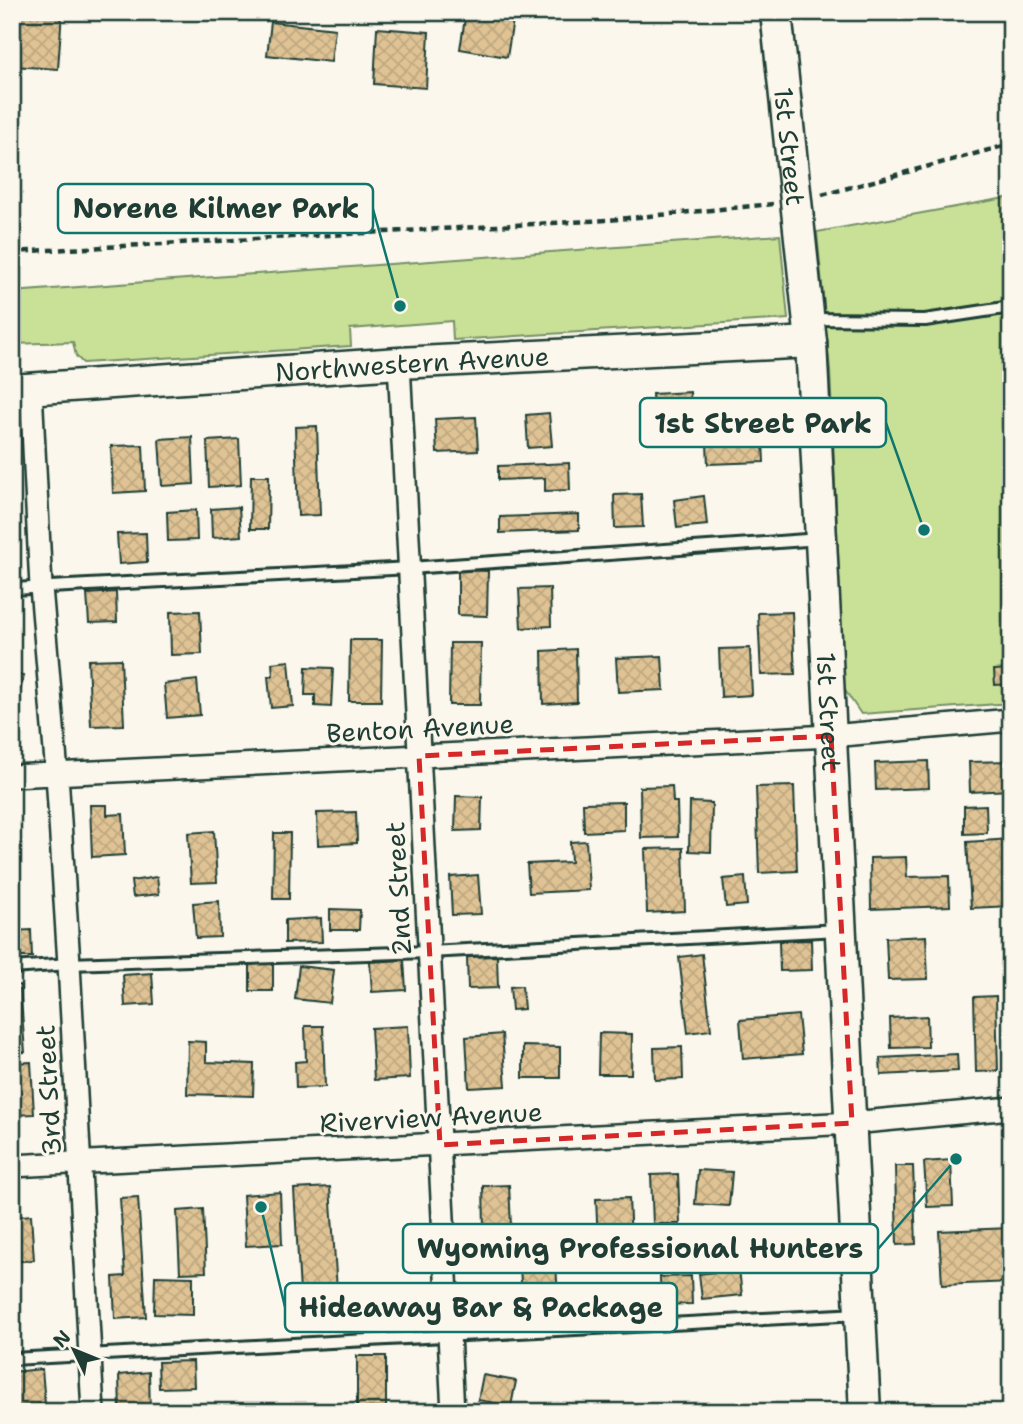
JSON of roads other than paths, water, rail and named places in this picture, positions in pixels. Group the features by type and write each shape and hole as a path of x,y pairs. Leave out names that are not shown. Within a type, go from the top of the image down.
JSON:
{"street":[{"name":"1st Street","path":"776,12 809,198 809,331 865,1412"},
{"name":"Northwestern Avenue","path":"22,389 809,331"},
{"name":"2nd Street","path":"399,363 453,1412"},
{"name":"3rd Street","path":"22,389 57,774 93,1412"},
{"name":"Benton Avenue","path":"12,776 831,736 1011,720"},
{"name":"Riverview Avenue","path":"12,1166 852,1123 1011,1108"}],"lane":[{"path":"809,331 925,320 1011,307"},
{"path":"12,589 410,568 821,539"},
{"path":"12,968 429,952 841,930"},
{"path":"12,1359 862,1314"}],"place":[{"name":"Norene Kilmer Park","path":"400,306"},
{"name":"1st Street Park","path":"924,530"},
{"name":"Wyoming Professional Hunters","path":"956,1159"},
{"name":"Hideaway Bar & Package","path":"261,1207"}]}
